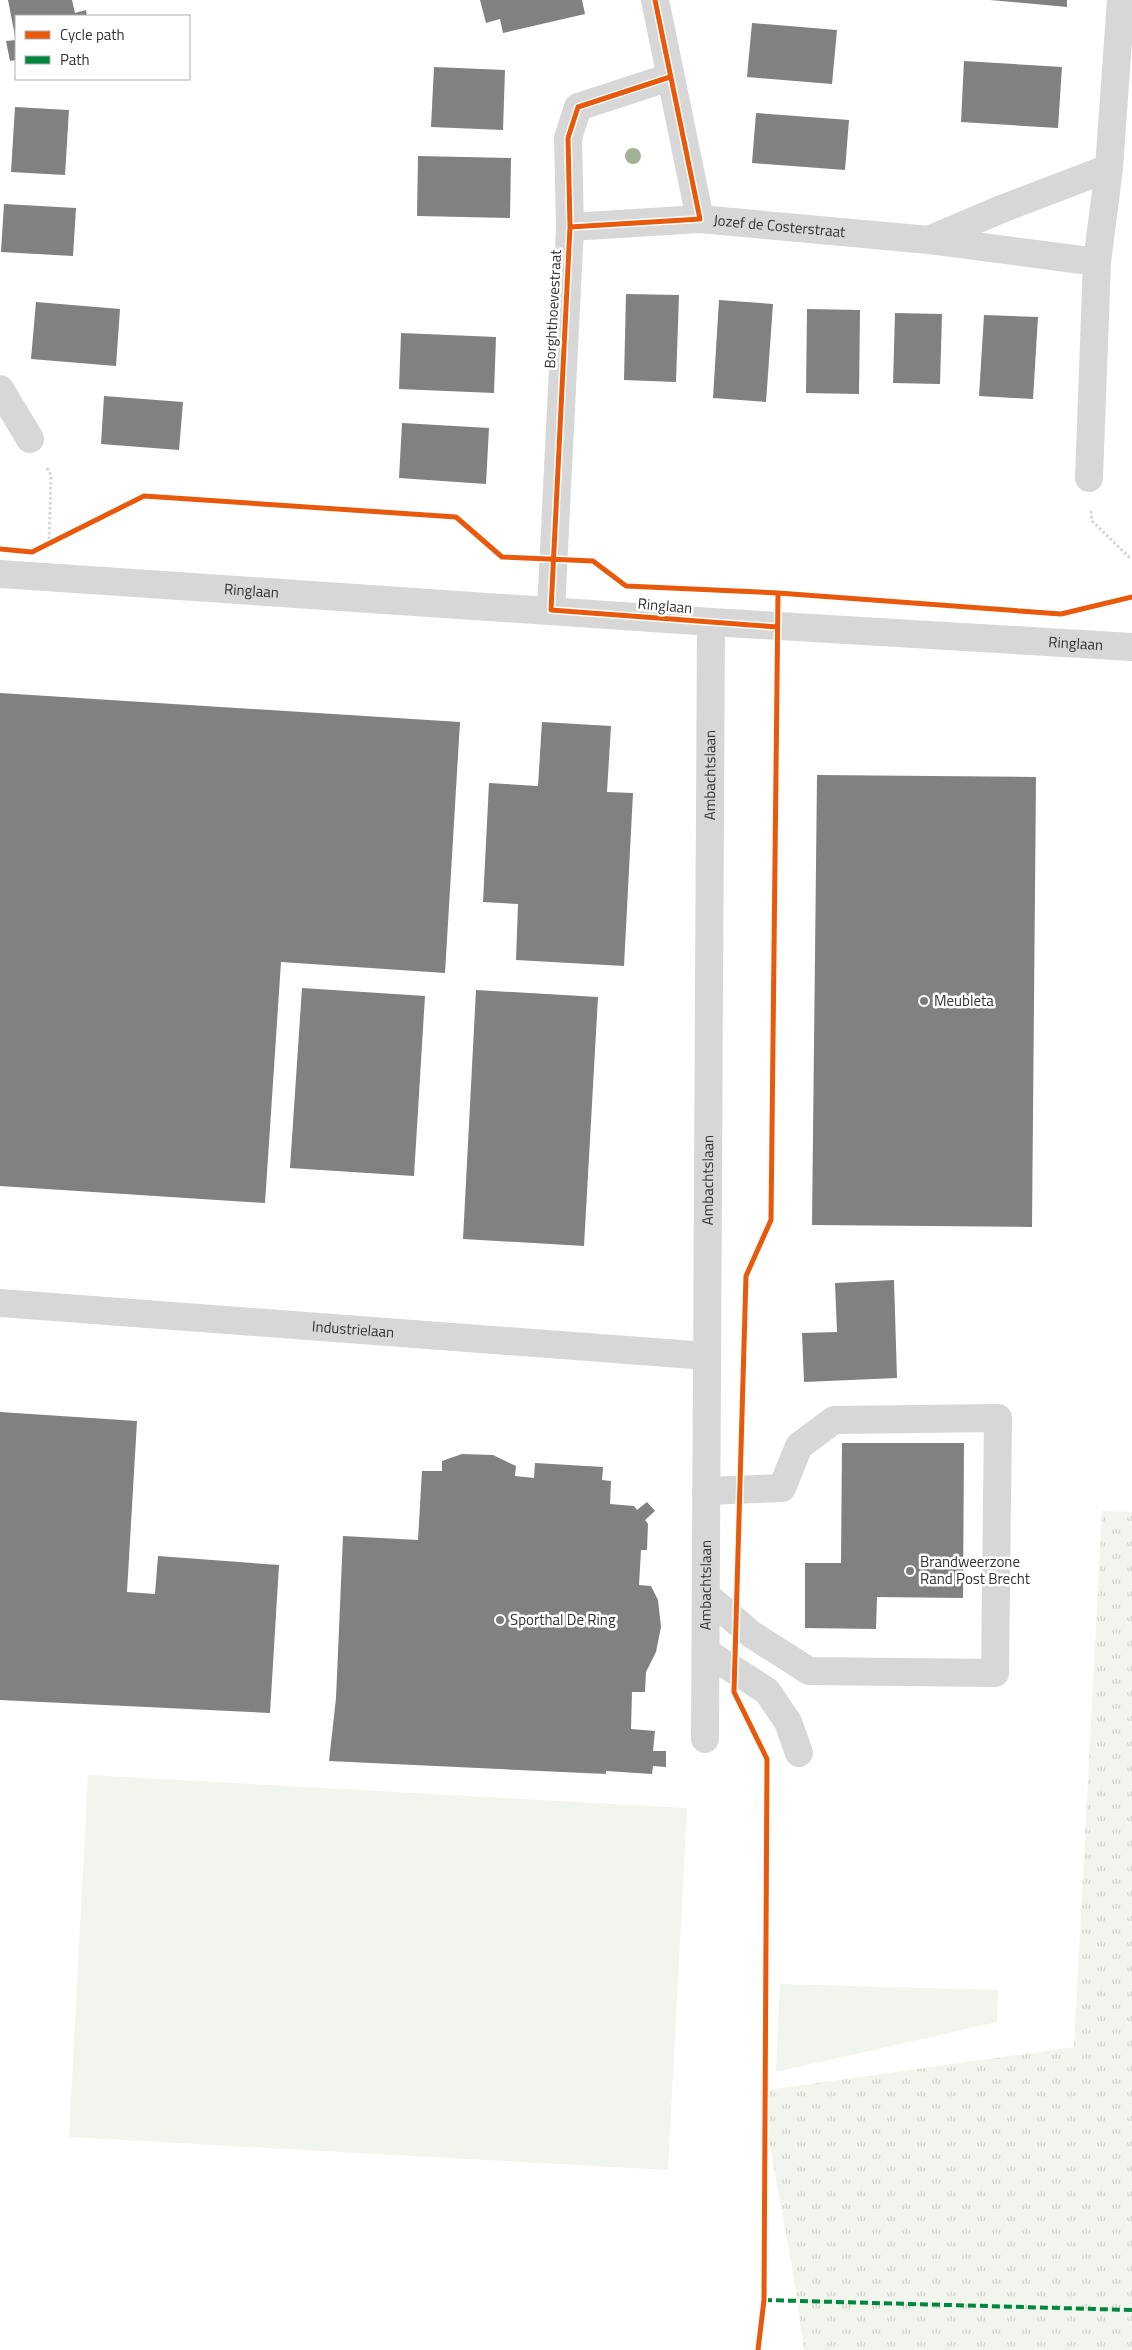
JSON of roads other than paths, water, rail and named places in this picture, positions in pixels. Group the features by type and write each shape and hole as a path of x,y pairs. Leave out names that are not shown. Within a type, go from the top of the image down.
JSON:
{"street":[{"path":"655,0 700,219"},
{"path":"1089,478 1097,262 1110,168 1121,0"},
{"name":"Borghthoevestraat","path":"551,610 570,227 568,138 578,107 670,76"},
{"name":"Jozef de Costerstraat","path":"929,240 1004,208 1110,168"},
{"name":"Jozef de Costerstraat","path":"570,227 700,219 929,240 1097,262"},
{"path":"0,390 30,439"},
{"name":"Ringlaan","path":"0,574 711,622 1132,647"},
{"name":"Ambachtslaan","path":"705,1739 711,622"},
{"name":"Industrielaan","path":"0,1303 707,1356"},
{"path":"706,1491 782,1488 799,1446 834,1420 998,1418 995,1672 809,1671 751,1634 706,1595"},
{"path":"706,1652 767,1691 788,1722 799,1753"}],"place":[{"name":"Meubleta","path":"924,1001"},
{"name":"Brandweerzone Rand Post Brecht","path":"910,1571"},
{"name":"Sporthal De Ring","path":"500,1620"}]}
